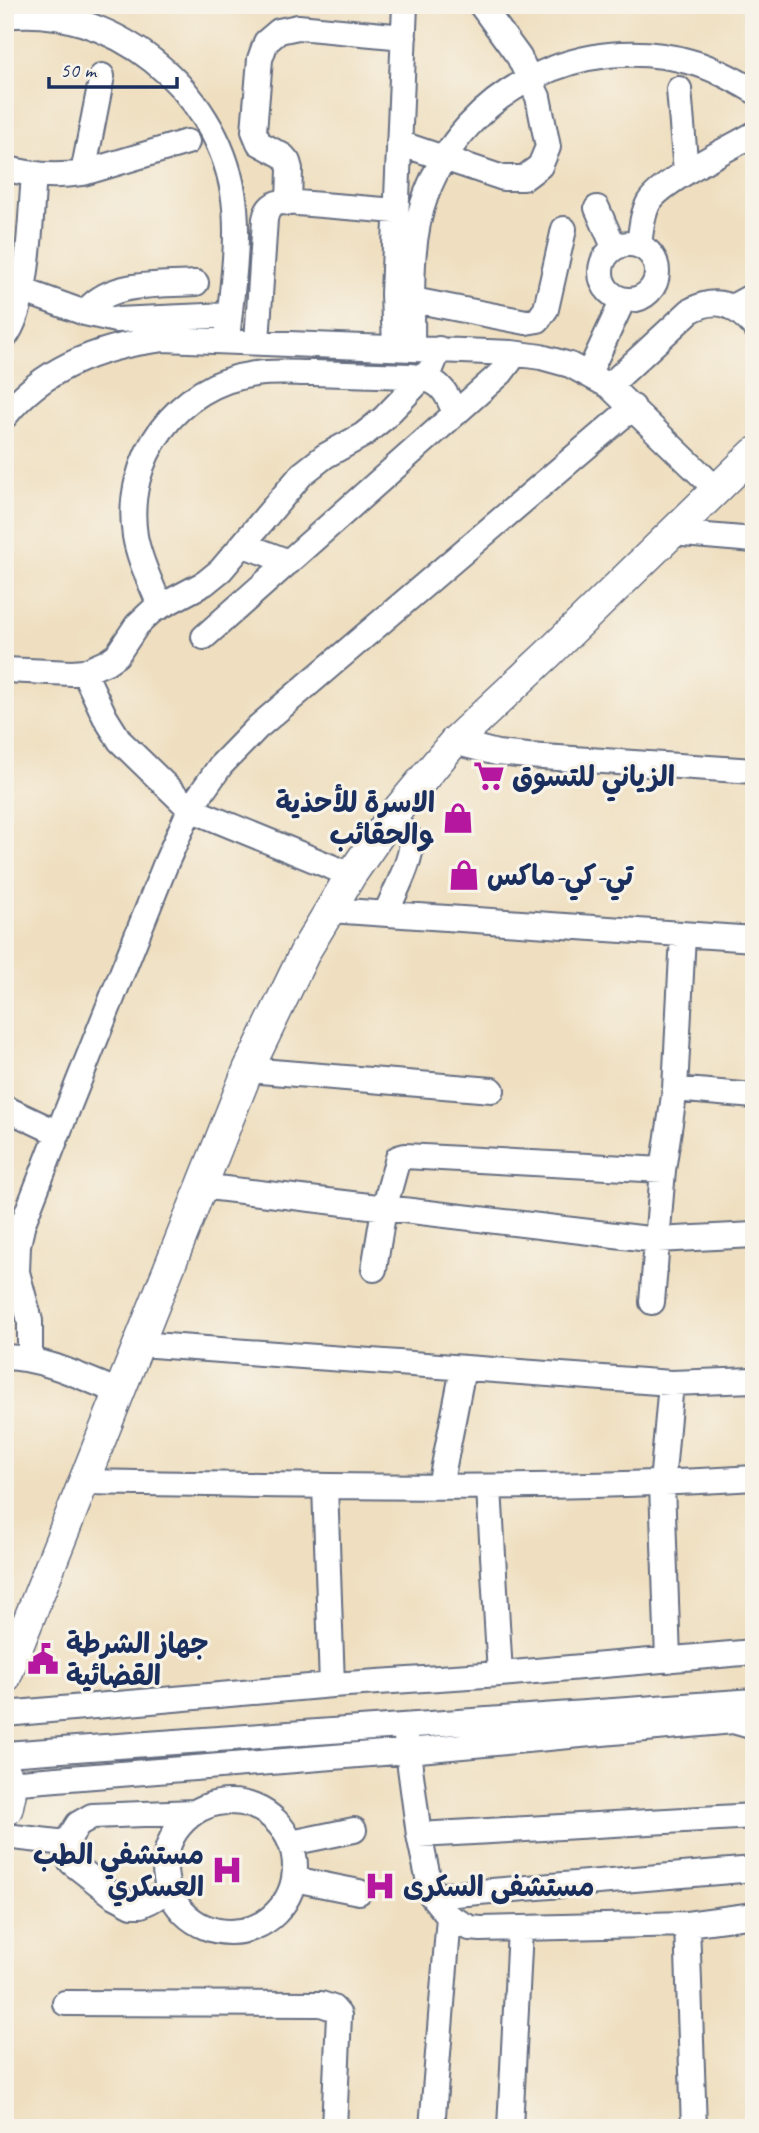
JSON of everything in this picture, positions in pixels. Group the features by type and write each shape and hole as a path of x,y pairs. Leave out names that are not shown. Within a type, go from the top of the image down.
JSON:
{"main road":[{"path":"5,1679 248,1070 286,989 351,875 390,819 454,742 754,453"}],"street":[{"path":"404,348 393,295 405,5"},
{"path":"400,143 503,178 524,178 533,173 546,157 548,147 538,97 530,77 519,57 481,5"},
{"path":"5,16 47,17 81,23 113,36 144,53 170,75 194,101 215,133 234,193 236,229 227,341"},
{"path":"289,203 288,162 283,156 259,143 254,131 262,50 271,36 279,31 298,27 404,37"},
{"path":"404,348 413,300 416,228 426,195 444,158 463,131 481,112 530,77 557,65 586,58 618,55 655,55 702,66 726,74 754,91"},
{"path":"83,173 102,76"},
{"path":"679,89 686,172"},
{"path":"215,133 254,131"},
{"path":"597,208 627,246 652,255 658,271 657,279 653,287 640,298 623,300 608,291 601,276 603,260 627,246 654,195 686,172 754,134"},
{"path":"5,168 34,175 83,173 187,142"},
{"path":"5,337 18,313 14,288 34,175"},
{"path":"257,342 266,214 273,205 279,202 396,211"},
{"path":"413,300 526,323 538,320 545,313 564,229"},
{"path":"85,313 99,298 118,290 196,283"},
{"path":"14,288 85,313 116,320 229,315"},
{"path":"599,380 623,300"},
{"path":"599,380 690,311 711,303 743,301 742,313 754,326"},
{"path":"5,416 37,385 65,366 96,352 129,343 163,339 512,353 570,365 599,380 633,407 716,489"},
{"path":"5,670 84,672 117,655 137,625 160,606 205,583 221,570 302,474 325,456 374,427 435,363 439,349"},
{"path":"204,638 501,373 510,361 512,353"},
{"path":"160,606 139,555 134,527 134,499 142,463 150,446 172,416 186,404 218,384 254,374 272,372 423,377 433,381 448,394 455,414"},
{"path":"30,1359 30,1321 17,1272 18,1245 23,1223 190,809 221,765 258,727 633,407"},
{"path":"671,533 754,540"},
{"path":"244,545 289,562"},
{"path":"84,672 120,741 190,809 351,875"},
{"path":"454,742 497,753 528,757 754,771"},
{"path":"386,913 409,856 411,843 409,836 390,819"},
{"path":"330,910 754,939"},
{"path":"652,1302 663,1170 675,1089 683,935"},
{"path":"248,1070 492,1090"},
{"path":"675,1089 754,1096"},
{"path":"5,1108 58,1133"},
{"path":"374,1269 384,1209 398,1158 405,1156 663,1170"},
{"path":"200,1186 657,1240 754,1235"},
{"path":"139,1344 671,1383 754,1380"},
{"path":"5,1357 30,1359 119,1392"},
{"path":"440,1486 463,1369"},
{"path":"668,1660 662,1484 671,1383"},
{"path":"85,1482 489,1488 662,1484 754,1478"},
{"path":"325,1486 332,1685"},
{"path":"489,1488 500,1674"},
{"path":"5,1714 754,1652"},
{"path":"6,1780 405,1725 754,1701"},
{"path":"6,1780 408,1751 733,1721 754,1727"},
{"path":"405,1725 419,1835 432,1896 449,1917 470,1928 520,1929 687,1924 754,1914"},
{"path":"169,1889 141,1905 125,1902 72,1863 67,1857 66,1843 78,1825 92,1815 195,1812 219,1803 244,1804 267,1814 285,1832 291,1843 294,1879 291,1891 276,1913 255,1927 229,1932 204,1926 183,1912 169,1889 166,1852 177,1829 195,1812"},
{"path":"419,1835 754,1816"},
{"path":"291,1843 354,1830"},
{"path":"5,1836 66,1843"},
{"path":"432,1896 754,1869"},
{"path":"294,1879 359,1892"},
{"path":"432,2128 449,1917"},
{"path":"687,1924 694,2128"},
{"path":"510,2128 520,1929"},
{"path":"65,2003 321,2004 334,2007 339,2015 334,2128"}],"place":[{"name":"الزياني للتسوق","path":"489,776"},
{"name":"الاسرة للأحذية والحقائب","path":"458,818"},
{"name":"تي-كي-ماكس","path":"464,875"},
{"name":"جهاز الشرطة القضائية","path":"43,1659"},
{"name":"مستشفي الطب العسكري","path":"227,1870"},
{"name":"مستشفى السكرى","path":"380,1886"}]}
